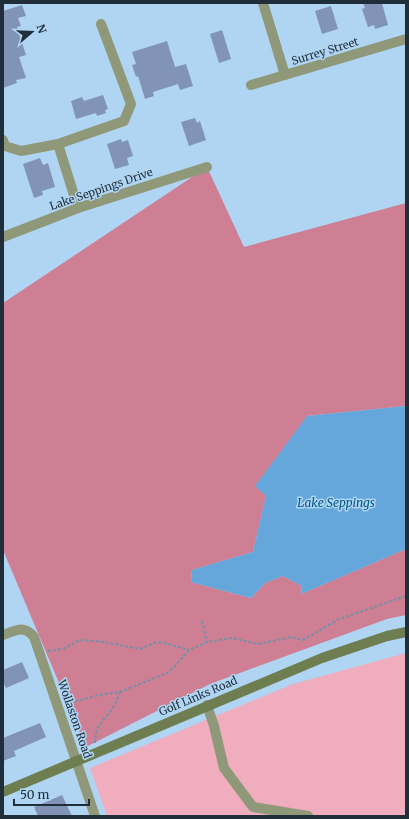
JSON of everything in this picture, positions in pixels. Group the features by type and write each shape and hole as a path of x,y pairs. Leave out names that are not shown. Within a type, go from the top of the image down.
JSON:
{"main road":[{"name":"Golf Links Road","path":"3,792 207,705 322,658 387,636 406,632"}],"street":[{"path":"263,3 285,75"},
{"path":"3,140 5,146 21,151 58,144 124,122 131,104 101,24"},
{"name":"Surrey Street","path":"252,85 406,39"},
{"path":"58,144 78,208"},
{"name":"Lake Seppings Drive","path":"3,237 78,208 207,167"},
{"name":"Wollaston Road","path":"3,635 22,629 29,631 34,637 95,816"},
{"path":"207,705 214,726 224,768 253,807 308,816"}],"path":[{"path":"58,707 100,695 120,692 167,673 189,650 207,642 232,638 258,644 291,636 303,640 340,619 406,596"},
{"path":"202,621 207,642"},
{"path":"40,652 63,649 80,640 104,642 140,649 157,642 161,642 180,646 189,650"},
{"path":"94,753 95,732 115,705 120,692"}],"shaded area":[{"path":"207,167 244,247 406,203 406,406 307,416 266,496 253,552 192,570 191,582 251,598 265,583 283,576 302,586 301,594 406,549 406,615 387,619 210,684 86,747 3,550 3,303"},
{"path":"406,653 406,816 107,816 90,768 293,684"}],"water":[{"name":"Lake Seppings","path":"406,406 406,549 301,594 302,586 283,576 265,583 251,598 191,582 192,570 253,552 266,496 255,486 307,416"}],"building":[{"path":"363,3 382,3 388,25 375,29 374,25 368,27 362,9 365,8"},
{"path":"22,5 26,16 18,18 21,26 17,27 26,55 19,57 26,78 16,80 17,83 3,88 3,11"},
{"path":"331,6 338,29 322,34 315,11"},
{"path":"222,30 231,59 219,63 210,34"},
{"path":"167,41 175,67 186,64 193,86 180,90 178,84 153,92 154,96 145,99 138,76 136,77 132,65 136,64 132,52"},
{"path":"103,95 108,109 105,110 106,113 97,116 96,113 76,119 71,101 82,97 84,101"},
{"path":"195,118 197,123 200,121 206,140 189,146 181,122"},
{"path":"121,139 122,142 128,140 133,156 127,158 129,165 115,169 107,144"},
{"path":"40,158 43,165 48,163 55,187 42,191 43,195 34,198 23,164"},
{"path":"22,662 29,678 6,688 3,682 3,670"},
{"path":"40,723 46,737 14,751 16,756 3,761 3,738"},
{"path":"62,795 72,816 38,816 34,807"}]}
